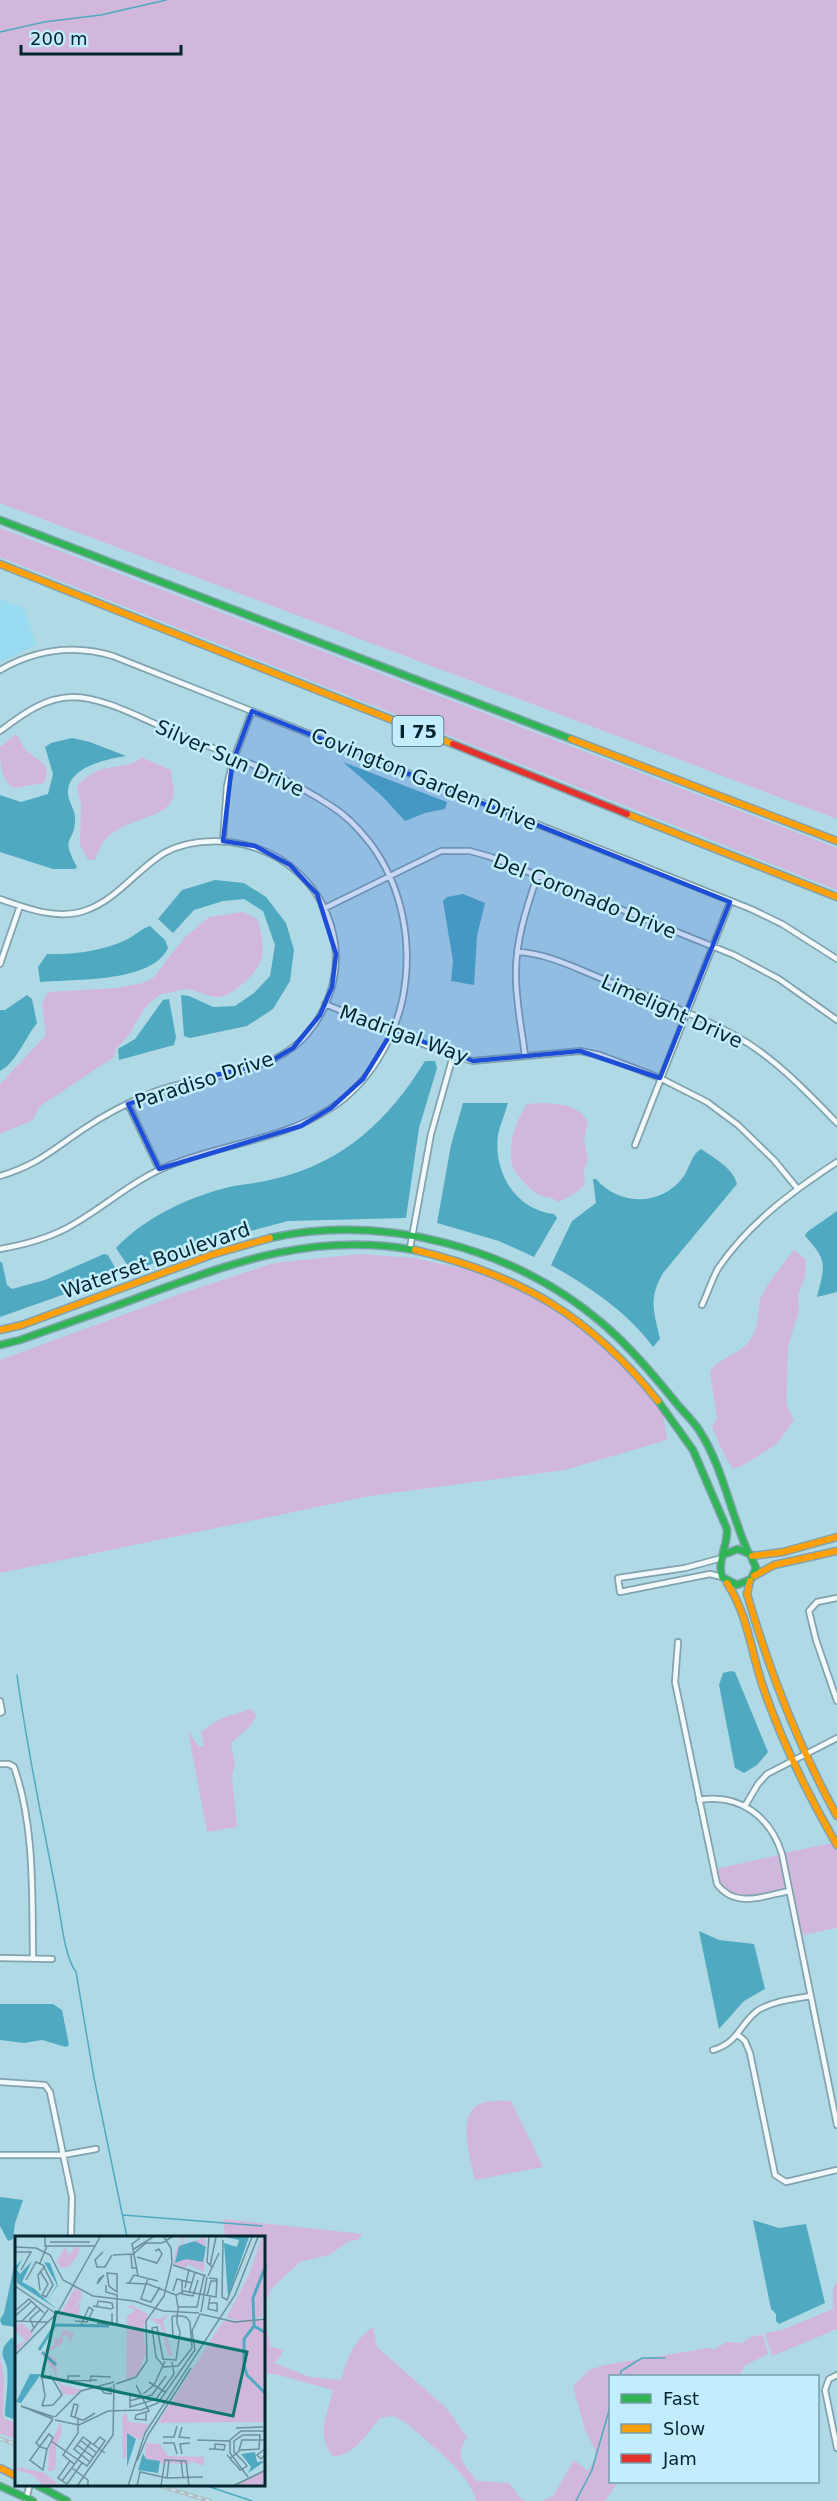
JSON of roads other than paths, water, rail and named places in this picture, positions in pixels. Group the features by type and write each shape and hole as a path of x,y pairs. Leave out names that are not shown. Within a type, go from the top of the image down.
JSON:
{"main road":[{"name":"I 75","path":"0,520 837,841"},
{"name":"I 75","path":"0,564 837,897"},
{"name":"Waterset Boulevard","path":"0,1330 22,1325 204,1257 248,1243 326,1231 374,1231 412,1236 476,1251 532,1275 568,1296 603,1322 627,1344 664,1385 700,1432 720,1472 750,1554"},
{"name":"Waterset Boulevard","path":"0,1345 20,1340 228,1265 274,1252 341,1245 390,1245 410,1248 487,1270 520,1284 570,1314 616,1353 662,1406 693,1449 727,1529 728,1540 723,1556"},
{"path":"837,1537 805,1544 770,1556 750,1554 738,1549 723,1556 719,1568 736,1595 763,1686 792,1760 837,1845"},
{"path":"725,1580 737,1586 774,1564 837,1551"},
{"path":"750,1554 756,1568 747,1594 749,1601 805,1754 837,1816"},
{"path":"0,2468 15,2476"},
{"path":"39,2486 67,2501"},
{"path":"3,2487 33,2501"},
{"path":"3,2487 15,2501"}],"street":[{"name":"Covington Garden Drive","path":"0,670 37,654 64,649 92,651 113,656 730,902 782,924 837,959"},
{"name":"Silver Sun Drive","path":"0,731 27,711 51,700 72,697 88,699 122,710 297,785 334,807 369,843 389,876 403,914 407,956 401,1006 393,1030 380,1056 363,1079 331,1108 301,1126 257,1141 201,1153 159,1169 123,1189 66,1228 18,1246 0,1249"},
{"path":"223,842 227,786 252,711"},
{"name":"Paradiso Drive","path":"0,899 54,914 82,911 114,896 166,853 193,843 223,842 255,846 290,865 309,882 325,908 336,954 332,987 325,1004 307,1034 293,1047 266,1064 194,1080 128,1104 82,1130 43,1159 0,1176"},
{"name":"Del Coronado Drive","path":"325,908 429,855 456,850 491,858 714,946 779,979 837,1020"},
{"path":"525,1056 516,976 517,952 526,907 537,877"},
{"path":"635,1145 730,902"},
{"path":"0,964 20,906"},
{"name":"Limelight Drive","path":"517,952 528,952 554,959 735,1035 792,1078 837,1123"},
{"name":"Madrigal Way","path":"325,1004 453,1056 473,1061 580,1051 600,1055 660,1078 707,1102 738,1125 774,1160 797,1188"},
{"path":"410,1248 431,1134 453,1056"},
{"path":"128,1104 159,1169"},
{"path":"702,1305 718,1268 760,1219 797,1188 837,1162"},
{"path":"723,1556 685,1568 618,1578 620,1592 710,1574 725,1580"},
{"path":"837,1598 813,1605 809,1617 837,1701"},
{"path":"678,1642 675,1682 714,1877 723,1892 740,1899 789,1891"},
{"path":"0,1701 2,1712 0,1713"},
{"path":"745,1806 767,1774 837,1738"},
{"path":"0,1764 9,1764 14,1767 25,1814 32,1899 33,1958"},
{"path":"699,1800 717,1798 745,1806 762,1819 776,1836 782,1854 837,2125"},
{"path":"0,1958 52,1959"},
{"path":"713,2050 725,2045 738,2035 750,2017 763,2008 811,1996"},
{"path":"738,2035 745,2041 750,2053 775,2175 786,2182 837,2170"},
{"path":"0,2082 45,2085 50,2092 72,2197 71,2235"},
{"path":"0,2155 63,2155 96,2149"},
{"path":"837,2375 829,2379 825,2390 837,2448"}],"waterway":[{"path":"0,32 44,22 101,15 166,0"},
{"path":"17,1675 30,1759 64,1936 76,1972 94,2078 127,2236"},
{"path":"123,2215 262,2226"},
{"path":"620,2375 621,2371 642,2358 665,2358"},
{"path":"576,2501 592,2470 609,2410"},
{"path":"207,2486 252,2501"}],"railway":[{"path":"0,2439 15,2444"},
{"path":"161,2486 210,2501"}]}
